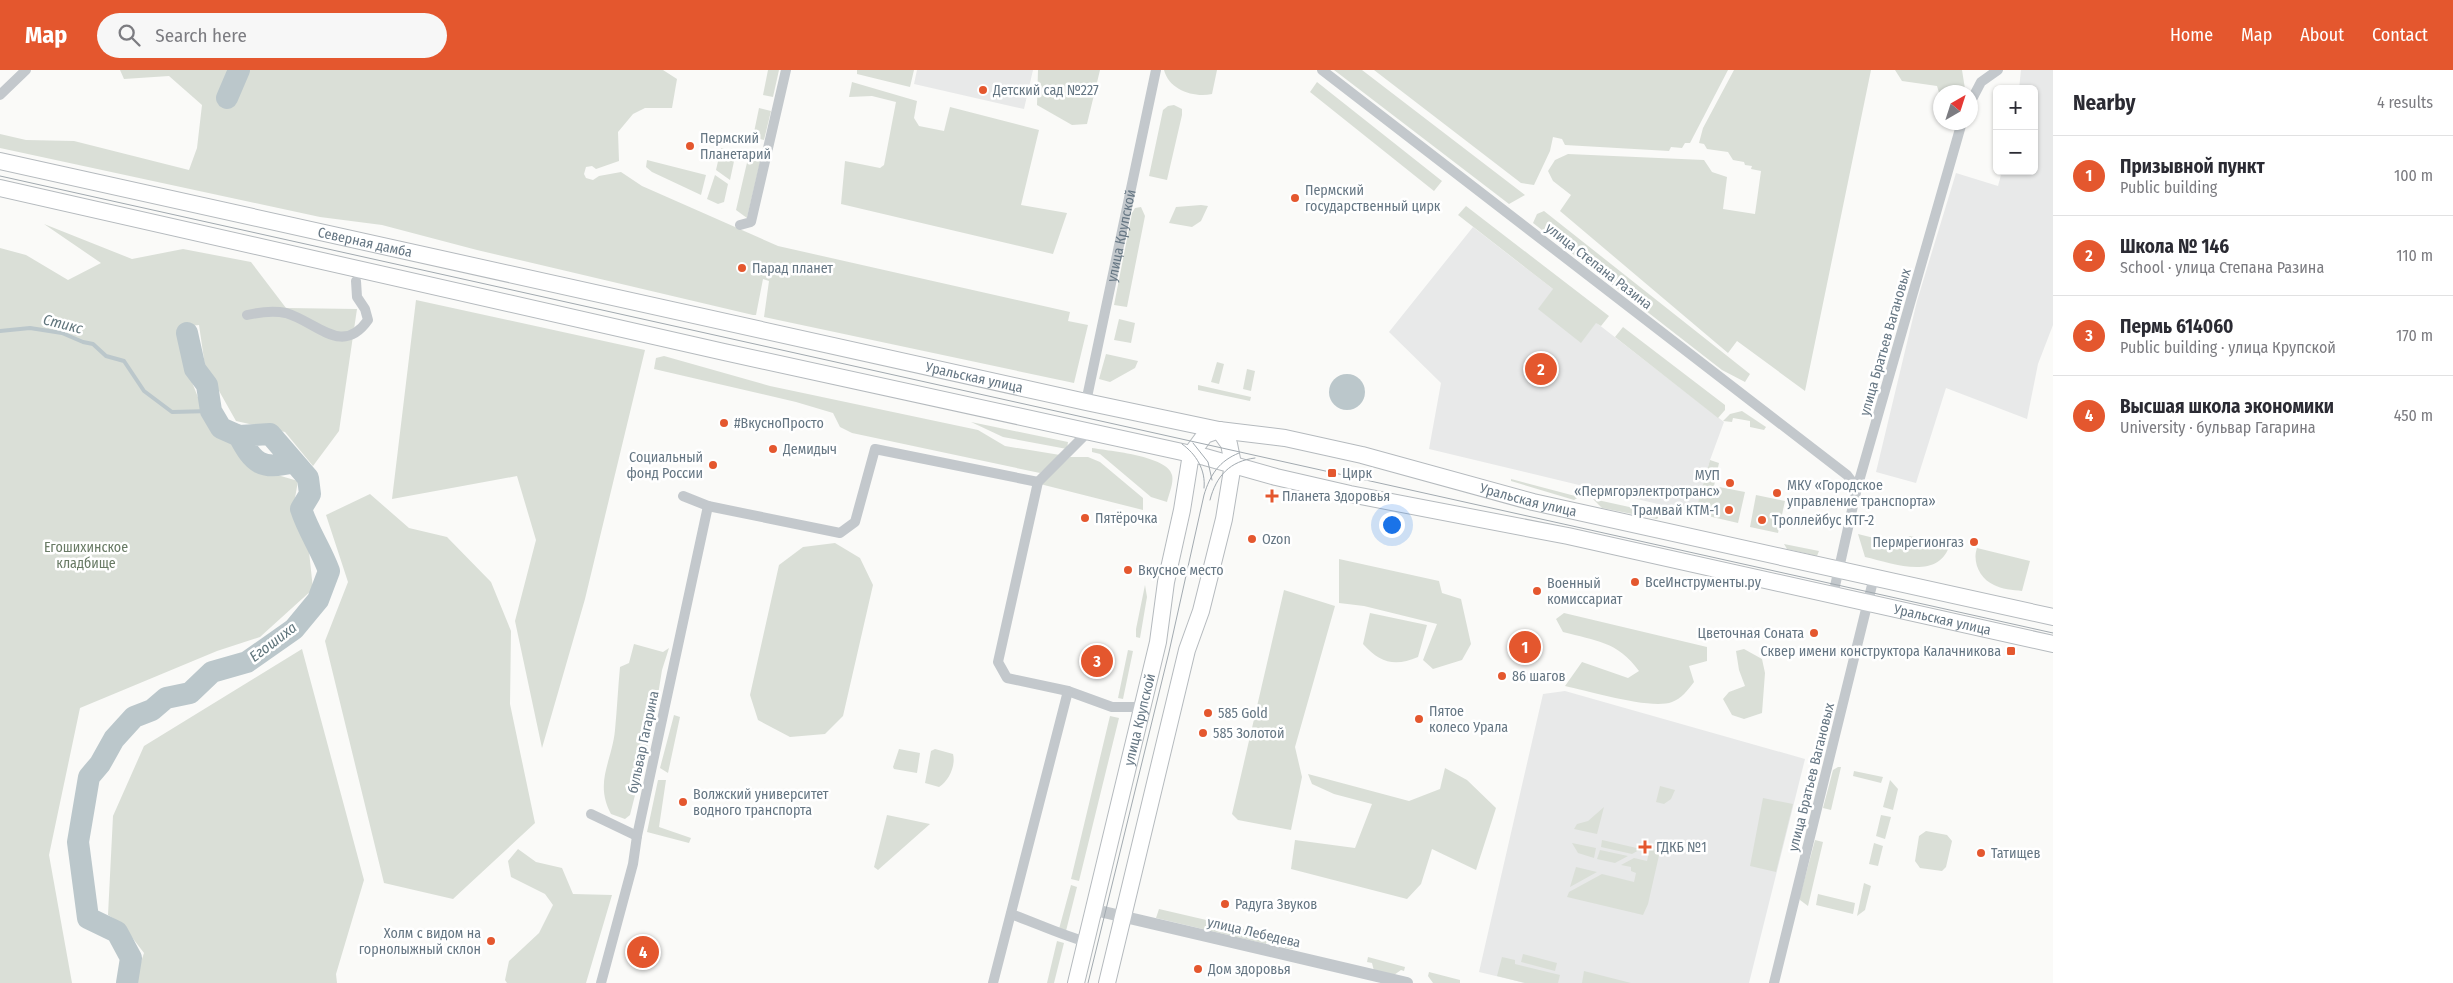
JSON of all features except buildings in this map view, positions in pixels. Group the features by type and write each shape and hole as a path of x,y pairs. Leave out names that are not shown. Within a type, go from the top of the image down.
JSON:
{"main road":[{"name":"Северная дамба","path":"0,161 730,322"},
{"name":"Северная дамба","path":"0,188 724,352"},
{"name":"Уральская улица","path":"730,322 1219,430 1284,438 1362,455 1533,502 2053,617"},
{"name":"Уральская улица","path":"724,352 1192,454 1276,477 1341,492 1466,515 2053,644"},
{"path":"1107,983 1187,650 1200,611 1224,519 1233,464 1230,444 1219,430 1205,435 1192,454"},
{"name":"улица Крупской","path":"1076,983 1158,642 1166,582 1192,454"}],"street":[{"path":"0,95 26,70"},
{"path":"740,225 752,222 786,70"},
{"name":"улица Крупской","path":"1086,402 1156,70"},
{"name":"улица Степана Разина","path":"1322,70 1847,476 1857,488"},
{"path":"1978,88 1981,82 1998,70"},
{"name":"улица Братьев Вагановых","path":"1838,569 1857,488 1960,130"},
{"path":"247,315 266,310 286,314 327,333 346,338 360,332 368,320 365,309 357,297 356,281"},
{"path":"1089,431 1038,482 998,662 1008,678 1068,691 1112,706 1142,707"},
{"path":"684,496 708,506 840,533 855,522 876,449 1038,482"},
{"name":"бульвар Гагарина","path":"601,983 634,864 637,836 708,506"},
{"path":"1833,595 1838,569"},
{"name":"улица Братьев Вагановых","path":"1774,983 1874,578"},
{"path":"994,983 1068,691"},
{"path":"591,814 637,836"},
{"name":"улица Лебедева","path":"1095,910 1407,983"},
{"path":"1011,914 1087,942"}],"shaded area":[{"name":"Детский сад №227","path":"917,70 1033,70 1024,109 914,84"},
{"path":"2021,70 2053,70 2053,325 2038,364 2027,419 1946,388 1916,483 1876,472 1917,301 1956,173 1998,186 2001,175 2038,175 2038,85 2019,85"},
{"path":"1473,227 1724,422 1710,460 1695,513 1429,449 1441,383 1389,332"},
{"path":"1347,374 1354,375 1360,379 1364,385 1364,399 1360,405 1354,409 1347,410 1340,409 1334,405 1330,399 1329,392 1330,385 1334,379 1340,375"},
{"name":"ГДКБ №1","path":"1565,691 1805,759 1749,983 1525,983 1479,972 1543,694"}],"green space":[{"path":"120,70 663,70 677,79 672,108 645,108 633,114 618,132 619,161 596,169 592,166 586,167 584,174 586,178 593,180 599,176 621,172 642,186 778,246 1070,312 1068,321 1088,325 1074,383 764,317 769,281 763,279 756,315 753,315 477,250 382,225 320,217 0,148 0,134 26,140 74,141 189,170 197,148 202,105 169,76 124,79"},
{"path":"768,70 779,70 773,97 763,95"},
{"path":"857,70 914,70 910,87 857,74"},
{"path":"1038,70 1100,70 1087,124 1072,125 1037,105"},
{"path":"1164,70 1217,70 1212,94 1198,95 1183,91 1171,83"},
{"path":"1334,70 1362,70 1525,195 1509,204"},
{"path":"1374,70 1728,70 1690,143 1685,143 1682,148 1671,147 1669,151 1565,145 1562,139 1553,137 1550,151 1534,185 1521,183"},
{"path":"1734,70 1871,70 1805,391 1737,341 1728,353 1560,211 1571,195 1553,181 1548,171 1555,160 1568,154 1704,160 1712,172 1727,177 1723,209 1755,214 1761,171 1751,169 1752,166 1745,165 1744,162 1733,160 1728,152 1707,149 1704,144 1699,143 1703,128"},
{"path":"1895,70 1962,70 1964,85 1933,85 1902,81"},
{"path":"852,82 917,101 914,118 919,126 944,131 950,107 1039,130 1021,205 1067,213 1053,254 841,204 845,161 880,168 884,165 896,102 872,96 849,97"},
{"path":"1317,82 1442,181 1434,191 1310,92"},
{"path":"1174,105 1182,109 1182,115 1167,180 1149,176 1163,110 1168,106"},
{"path":"759,108 771,111 764,140 753,137"},
{"path":"721,148 736,152 730,180 716,170"},
{"path":"749,154 761,158 747,218 736,210"},
{"path":"647,160 706,175 701,195 652,172 646,167"},
{"path":"715,175 728,184 724,202 718,204 707,199"},
{"path":"1208,206 1201,221 1192,227 1169,223 1176,207"},
{"path":"1466,206 1609,316 1601,326 1596,323 1581,343 1538,309 1553,289 1458,215"},
{"path":"1141,207 1145,216 1127,307 1114,305 1132,213 1135,208"},
{"path":"1544,211 1750,374 1745,382 1722,370 1533,223 1537,214"},
{"name":"Егошихинское кладбище","path":"44,224 132,259 183,249 251,262 286,308 357,309 339,431 313,466 285,432 236,421 205,366 199,325 179,327 184,362 205,415 218,433 239,447 249,462 267,472 298,481 292,515 308,542 313,589 260,637 217,651 80,708 49,855 72,983 0,983 0,248 26,255 68,280 101,263"},
{"path":"416,300 645,350 585,599 542,748 515,621 536,540 517,476 392,499"},
{"path":"1119,319 1135,323 1131,343 1114,340"},
{"path":"1623,327 1725,405 1725,410 1718,418 1615,337"},
{"path":"1106,354 1138,361 1135,368 1110,382 1099,379"},
{"path":"664,356 770,386 978,430 1005,446 1060,455 1040,473 852,433 840,427 833,413 796,402 654,369 656,358"},
{"path":"1217,362 1224,364 1219,384 1211,382"},
{"path":"1247,369 1255,371 1251,391 1243,389"},
{"path":"1198,385 1251,397 1250,401 1198,390"},
{"path":"1742,411 1766,427 1764,430 1750,427 1750,421 1733,418 1732,422 1723,421 1730,414"},
{"path":"971,422 1068,442 1067,449 1003,437"},
{"path":"1092,448 1124,453 1160,463 1172,475 1167,502 1151,497 1100,454 1092,452"},
{"path":"1070,457 1088,457 1100,462 1143,498 1143,510 1040,484"},
{"path":"1710,460 1719,463 1714,486 1745,492 1738,523 1695,513"},
{"path":"1511,479 1579,497 1574,500 1511,481"},
{"path":"370,494 409,528 447,537 491,582 511,631 510,704 535,823 453,899 384,883 325,641 348,582 326,515"},
{"path":"1756,495 1785,501 1778,533 1750,527"},
{"path":"1593,499 1661,514 1657,519 1602,508"},
{"path":"1858,534 1906,546 1909,536 1950,544 1944,556 1936,563 1914,567 1901,566 1865,557"},
{"path":"835,543 860,558 873,585 843,716 825,734 790,737 758,720 750,695 779,565 803,547"},
{"path":"1784,544 1819,551 1817,556 1787,549"},
{"path":"1977,548 2030,561 2022,591 2000,587 1985,579 1976,564"},
{"path":"1339,559 1439,581 1442,593 1461,599 1471,644 1462,660 1433,669 1423,660 1437,624 1364,606 1339,603"},
{"path":"1145,585 1147,597 1140,638 1136,637 1136,629"},
{"path":"1284,590 1335,606 1295,747 1302,777 1291,830 1238,820 1232,814"},
{"path":"1370,613 1427,625 1418,657 1402,662 1388,661 1369,650 1363,644"},
{"path":"1564,613 1707,647 1707,661 1689,666 1694,682 1678,699 1662,704 1635,702 1565,686 1582,662 1628,678 1639,671 1631,661 1614,648 1596,640 1563,632 1556,619"},
{"path":"634,644 663,652 669,648 662,670 654,720 630,815 625,819 611,814 606,803 604,782 615,730 620,667 629,663"},
{"path":"302,649 364,880 336,974 337,983 134,983 144,953 121,923 108,915 113,816 144,746"},
{"path":"1744,649 1762,659 1765,673 1762,713 1744,719 1732,715 1723,699 1729,692 1745,686 1739,670 1736,651"},
{"path":"1128,650 1133,651 1123,699 1118,698"},
{"path":"674,715 680,717 668,773 660,768"},
{"path":"1110,716 1119,718 1079,881 1071,879"},
{"path":"899,749 920,753 917,773 894,769"},
{"path":"935,749 953,754 954,758 953,768 949,777 939,787 925,783 931,751"},
{"path":"1841,767 1831,810 1823,808 1833,770"},
{"path":"1445,768 1467,780 1496,808 1476,870 1432,849 1421,884 1407,899 1291,869 1295,840 1355,848 1372,804 1334,794 1312,784 1308,774 1409,801 1440,789"},
{"path":"1854,771 1883,777 1881,783 1853,776"},
{"path":"658,780 666,780 659,827 691,838 689,843 647,832"},
{"path":"1890,780 1898,789 1893,810 1883,807"},
{"path":"1660,786 1675,790 1671,799 1664,804 1656,802"},
{"path":"1763,798 1793,804 1776,872 1750,866"},
{"path":"1604,807 1597,834 1574,829 1577,824 1588,821"},
{"path":"887,815 930,824 878,870 874,867"},
{"path":"1881,815 1891,817 1885,839 1876,836"},
{"path":"1926,831 1947,835 1952,841 1946,867 1942,871 1920,868 1915,861 1919,836"},
{"path":"1602,840 1641,849 1632,854 1601,847"},
{"path":"1815,840 1823,842 1808,906 1800,900 1800,896"},
{"path":"1572,843 1596,848 1594,858 1578,853"},
{"path":"1874,843 1883,846 1878,866 1869,864"},
{"path":"1650,848 1660,851 1648,904 1643,915 1567,897 1569,892 1602,874 1634,882 1636,873 1631,871 1631,867 1621,865 1634,858 1647,861"},
{"path":"518,849 536,862 562,868 573,894 612,895 586,983 507,983 505,980 509,961 539,933 553,905 545,894 511,877 508,861"},
{"path":"1600,850 1628,856 1615,863 1597,859"},
{"path":"1576,867 1597,872 1570,887"},
{"path":"1864,883 1871,886 1865,910 1857,916"},
{"path":"1071,885 1077,887 1066,931 1059,929"},
{"path":"1818,894 1855,903 1853,914 1816,905"},
{"path":"1159,909 1301,942 1292,949 1285,948 1286,944 1267,939 1266,944 1156,918"},
{"path":"1057,941 1064,943 1054,983 1047,983"},
{"path":"1523,954 1557,963 1555,971 1521,962"},
{"path":"1368,957 1405,967 1404,971 1401,970 1394,975 1374,971 1372,963 1367,962"},
{"path":"1502,957 1515,960 1515,964 1560,975 1558,983 1525,983 1497,976"},
{"path":"1584,971 1631,983 1582,983"},
{"path":"1429,972 1460,980 1460,983 1433,983 1428,976"}],"waterway":[{"name":"Егошиха","path":"227,98 239,70"},
{"name":"Стикс","path":"0,331 30,328 62,333 93,344 106,356 124,361 144,391 172,412 211,411"},
{"name":"Егошиха","path":"127,983 131,958 117,932 88,918 78,842 89,777 100,764 114,739 134,717 152,710 166,698 190,693 212,672 247,662 294,629 318,600 329,571 301,509 310,494 308,478 270,434 239,436 221,428 211,411 207,385 195,369 187,333"},
{"path":"239,436 249,453 266,465 273,466 293,462"}],"tram line":[{"path":"0,176 2053,633"},
{"path":"1193,443 1208,462 1212,480"},
{"path":"1182,444 1199,463 1202,469 1204,488"},
{"path":"1088,983 1169,652 1204,495 1209,481 1216,470 1226,460 1239,453"},
{"path":"1210,500 1216,484 1225,471 1238,462 1255,458"}],"place":[{"name":"Детский сад №227","path":"983,90"},
{"name":"Пермский Планетарий","path":"690,146"},
{"name":"Пермский государственный цирк","path":"1295,198"},
{"name":"Парад планет","path":"742,268"},
{"name":"Школа № 146","path":"1541,369"},
{"name":"#ВкусноПросто","path":"724,423"},
{"name":"Демидыч","path":"773,449"},
{"name":"Социальный фонд России","path":"713,465"},
{"name":"Цирк","path":"1332,473"},
{"name":"МУП «Пермгорэлектротранс»","path":"1730,483"},
{"name":"МКУ «Городское управление транспорта»","path":"1777,493"},
{"name":"Планета Здоровья","path":"1272,496"},
{"name":"Трамвай КТМ-1","path":"1729,510"},
{"name":"Пятёрочка","path":"1085,518"},
{"name":"Троллейбус КТГ-2","path":"1762,520"},
{"name":"Ozon","path":"1252,539"},
{"name":"Пермрегионгаз","path":"1974,542"},
{"name":"Вкусное место","path":"1128,570"},
{"name":"ВсеИнструменты.ру","path":"1635,582"},
{"name":"Военный комиссариат","path":"1537,591"},
{"name":"Цветочная Соната","path":"1814,633"},
{"name":"Призывной пункт","path":"1525,647"},
{"name":"Сквер имени конструктора Калачникова","path":"2011,651"},
{"name":"Пермь 614060","path":"1097,661"},
{"name":"86 шагов","path":"1502,676"},
{"name":"585 Gold","path":"1208,713"},
{"name":"Пятое колесо Урала","path":"1419,719"},
{"name":"585 Золотой","path":"1203,733"},
{"name":"Волжский университет водного транспорта","path":"683,802"},
{"name":"ГДКБ №1","path":"1645,847"},
{"name":"Татищев","path":"1981,853"},
{"name":"Радуга Звуков","path":"1225,904"},
{"name":"Холм с видом на горнолыжный склон","path":"491,941"},
{"name":"Высшая школа экономики","path":"643,952"},
{"name":"Дом здоровья","path":"1198,969"}]}
